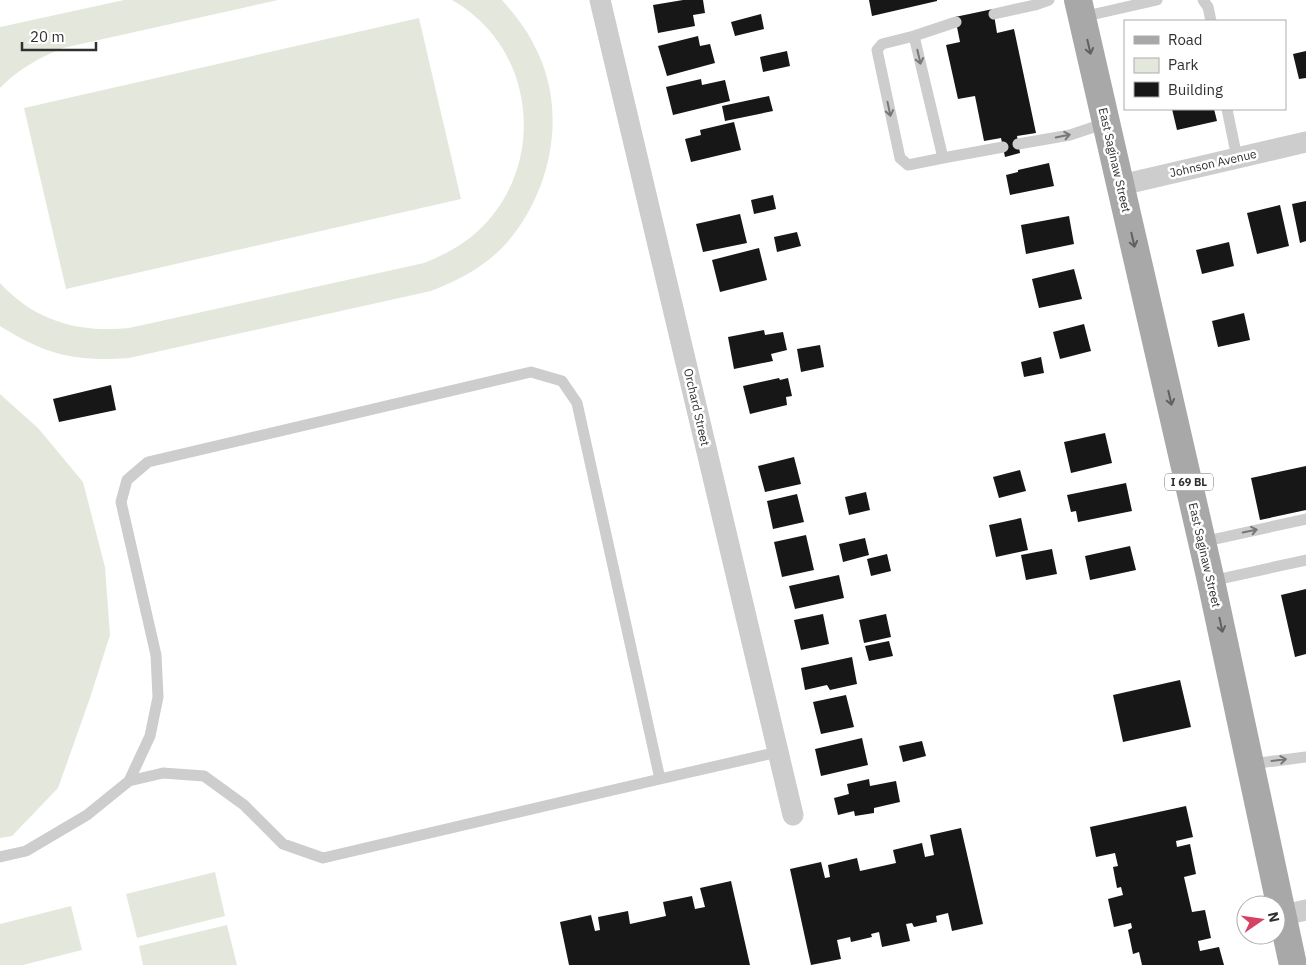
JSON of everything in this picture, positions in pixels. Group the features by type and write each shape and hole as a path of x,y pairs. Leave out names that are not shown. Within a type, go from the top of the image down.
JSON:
{"main road":[{"name":"East Saginaw Street","path":"1080,9 1212,581 1251,764 1295,912 1294,965"}],"street":[{"name":"Orchard Street","path":"600,0 793,815"},
{"name":"Johnson Avenue","path":"1121,185 1306,142"}],"lane":[{"path":"994,14 1049,0"},
{"path":"1080,9 1157,0"},
{"path":"1203,0 1208,7 1211,20"},
{"path":"956,22 882,44 876,50 900,158 908,165 1002,147"},
{"path":"914,36 943,158"},
{"path":"1227,110 1237,158"},
{"path":"1018,144 1070,135 1106,122"},
{"path":"130,781 150,736 158,697 156,655 121,502 127,480 148,462 531,372 562,382 577,403 660,779"},
{"path":"1202,542 1306,519"},
{"path":"1212,581 1306,560"},
{"path":"0,857 26,851 64,829 87,815 130,781 163,773 204,776 244,805 283,844 323,858 778,752"},
{"path":"1251,764 1306,757"}],"green space":[{"path":"124,0 278,0 63,48 29,65 0,88 0,27"},
{"path":"452,0 502,0 523,26 533,43 544,69 551,95 553,123 544,177 533,203 519,227 502,248 478,268 431,291 129,358 93,359 62,354 32,344 0,326 0,283 28,307 58,322 92,328 129,328 424,263 460,245 479,230 501,203 516,173 523,141 523,108 516,76 501,47 480,21"},
{"path":"419,18 461,199 66,289 24,108"},
{"path":"0,394 38,428 83,482 105,567 110,635 58,788 12,836 0,838"},
{"path":"215,872 225,916 137,938 126,894"},
{"path":"71,906 82,950 23,965 0,965 0,924"},
{"path":"227,925 237,965 143,965 139,946"}],"building":[{"path":"683,0 703,0 705,13 693,15 695,26 658,33 653,5"},
{"path":"869,0 937,0 937,1 872,16"},
{"path":"993,9 997,33 1014,29 1036,133 1017,136 1020,153 1005,157 1001,138 984,141 975,96 958,99 946,45 960,42 955,17"},
{"path":"761,14 764,29 735,36 731,22"},
{"path":"698,36 700,46 710,44 715,63 667,76 658,46"},
{"path":"787,51 790,66 763,72 760,57"},
{"path":"1306,51 1306,78 1299,79 1293,54"},
{"path":"701,79 702,85 725,80 730,101 673,115 666,87"},
{"path":"769,96 773,111 725,121 722,106"},
{"path":"1172,110 1214,110 1217,121 1177,130"},
{"path":"734,122 741,150 691,162 685,139 701,135 700,130"},
{"path":"1049,163 1054,186 1010,195 1006,175 1018,172 1018,170"},
{"path":"773,195 776,209 754,214 751,200"},
{"path":"1306,201 1306,241 1300,243 1292,204"},
{"path":"1280,205 1289,246 1257,254 1247,213"},
{"path":"740,214 747,243 703,252 696,224"},
{"path":"1069,216 1074,244 1026,254 1021,225"},
{"path":"797,232 801,246 777,252 774,237"},
{"path":"1229,242 1234,266 1202,274 1196,250"},
{"path":"759,248 767,280 720,292 712,260"},
{"path":"1074,269 1082,299 1039,308 1032,279"},
{"path":"1244,313 1250,340 1218,347 1212,321"},
{"path":"1084,324 1091,351 1060,359 1053,332"},
{"path":"764,330 765,335 783,332 787,350 771,354 773,361 734,369 728,337"},
{"path":"820,345 824,367 801,372 797,349"},
{"path":"1041,357 1044,373 1024,377 1021,362"},
{"path":"779,378 780,380 788,378 792,396 786,397 787,405 750,414 743,386"},
{"path":"111,385 116,410 59,422 53,399"},
{"path":"1105,433 1112,463 1071,473 1064,442"},
{"path":"794,457 801,484 765,492 758,466"},
{"path":"1306,466 1306,510 1260,520 1251,478"},
{"path":"1020,470 1026,491 999,498 993,477"},
{"path":"1126,483 1132,511 1078,522 1076,511 1071,512 1067,495"},
{"path":"866,492 870,510 849,515 845,497"},
{"path":"797,494 804,522 773,529 767,501"},
{"path":"1021,518 1028,550 996,557 989,525"},
{"path":"806,535 814,570 782,577 774,542"},
{"path":"865,538 869,555 843,562 839,544"},
{"path":"1130,546 1136,570 1090,580 1085,556"},
{"path":"1052,549 1057,574 1026,580 1021,555"},
{"path":"887,554 891,571 871,576 867,559"},
{"path":"839,575 844,598 795,609 789,586"},
{"path":"1306,589 1306,654 1295,657 1281,595"},
{"path":"823,614 829,644 801,650 794,620"},
{"path":"886,614 891,637 864,643 859,620"},
{"path":"889,641 893,656 869,661 865,646"},
{"path":"852,657 857,684 830,690 827,685 805,690 801,668"},
{"path":"1180,680 1191,727 1123,742 1113,695"},
{"path":"846,695 854,727 821,734 813,702"},
{"path":"862,738 868,765 821,776 815,749"},
{"path":"922,741 926,756 903,762 899,746"},
{"path":"869,779 870,786 896,781 900,802 874,808 874,813 855,816 854,811 838,815 834,798 849,794 847,784"},
{"path":"1186,806 1193,837 1176,841 1177,847 1190,844 1196,874 1184,877 1192,912 1205,910 1211,938 1198,941 1200,951 1219,947 1224,965 1142,965 1139,952 1133,954 1128,930 1132,928 1131,923 1114,927 1108,899 1123,895 1121,887 1117,888 1113,867 1118,866 1115,853 1096,857 1090,827"},
{"path":"961,828 983,924 952,931 948,913 936,916 937,922 914,927 912,923 906,924 910,941 882,947 879,932 871,934 872,937 851,942 850,937 837,940 841,959 811,965 790,869 821,862 825,878 830,877 828,865 857,858 860,871 896,863 893,850 922,843 925,857 934,855 930,835"},
{"path":"731,881 750,965 569,965 560,922 591,915 595,931 600,930 598,917 628,911 630,924 666,916 663,902 692,896 695,909 705,907 700,888"}]}
